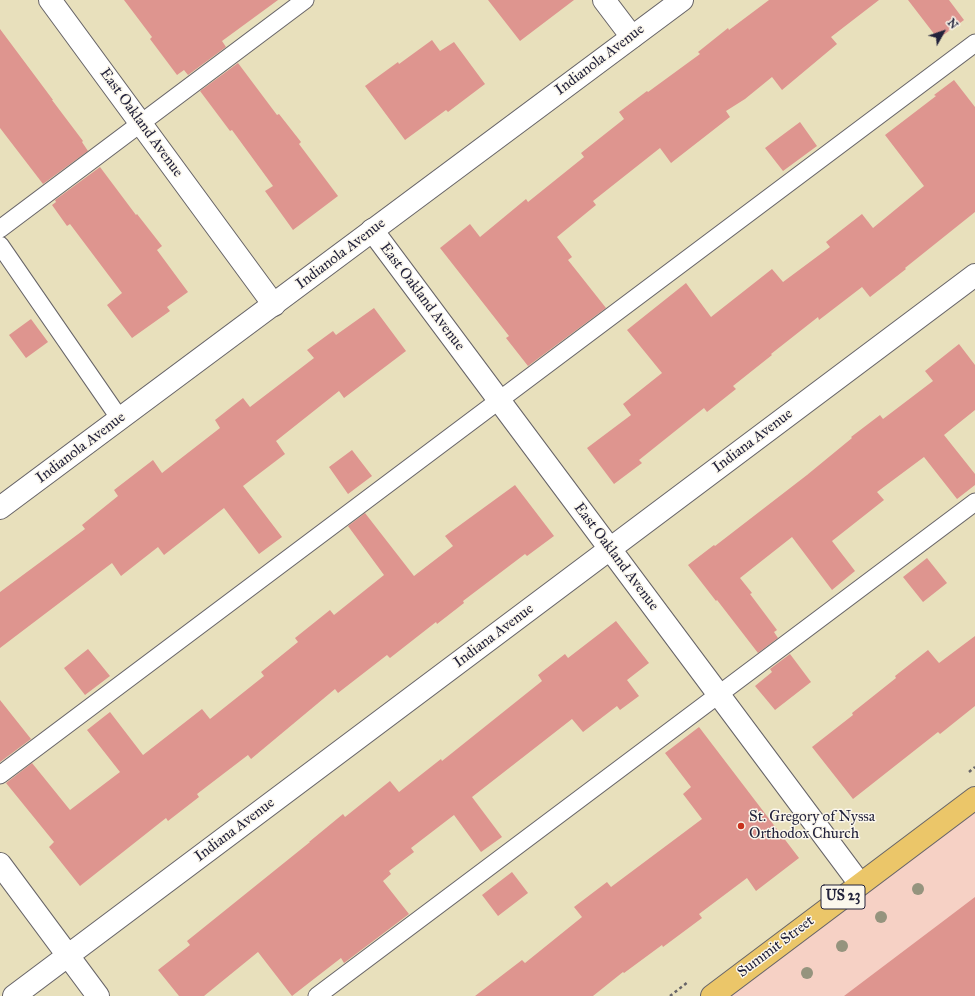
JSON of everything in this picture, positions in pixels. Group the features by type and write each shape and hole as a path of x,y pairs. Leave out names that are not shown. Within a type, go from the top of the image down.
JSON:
{"main road":[{"name":"Summit Street","path":"712,996 860,884 974,801"}],"street":[{"name":"East Oakland Avenue","path":"50,0 274,305"},
{"path":"604,0 632,37"},
{"name":"Indianola Avenue","path":"0,508 682,0"},
{"name":"East Oakland Avenue","path":"372,230 860,884"},
{"name":"Indiana Avenue","path":"14,996 975,275"},
{"path":"0,864 98,996"}],"lane":[{"path":"0,229 299,2"},
{"path":"0,775 975,43"},
{"path":"0,245 120,419"},
{"path":"317,996 975,502"}],"shaded area":[{"path":"975,806 975,996 712,996"}],"building":[{"path":"124,0 278,0 222,41 226,47 188,75 184,70 177,75 150,39 152,37"},
{"path":"488,0 574,0 520,41"},
{"path":"769,0 879,0 831,37 837,44 782,90 772,77 745,99 726,111 730,117 671,163 660,148 593,201 596,205 557,237 572,257 568,260 606,308 528,366 506,338 509,336 440,248 470,224 480,237 526,199 528,202 584,157 581,153 624,119 619,112 700,54 698,52 728,28 729,30"},
{"path":"908,0 949,0 964,20 938,39"},
{"path":"0,29 83,141 82,142 88,151 43,184 0,128"},
{"path":"432,40 440,51 454,42 485,84 448,112 446,110 405,140 365,86"},
{"path":"238,63 277,115 279,114 301,142 299,144 338,196 293,230 265,191 273,186 232,130 230,131 200,91"},
{"path":"954,80 975,107 975,212 870,297 862,287 819,320 818,317 733,386 736,389 707,412 704,408 639,460 642,463 614,484 587,448 631,415 623,404 662,373 627,330 686,283 711,317 772,269 783,282 830,247 826,242 862,214 873,228 924,186 885,135 936,96 934,95"},
{"path":"800,122 817,146 783,171 765,148"},
{"path":"100,167 136,215 137,214 162,246 157,250 188,292 167,307 170,311 132,338 107,305 122,293 70,224 67,226 52,205 56,202 55,200"},
{"path":"374,308 406,351 344,398 339,391 276,441 285,454 243,486 282,537 259,554 224,508 164,555 158,547 121,576 112,563 0,648 0,592 85,529 82,525 118,496 114,490 153,460 162,473 220,428 215,420 243,398 250,407 314,358 307,350 333,331 336,335"},
{"path":"31,319 48,342 26,358 9,335"},
{"path":"959,344 975,365 975,410 944,435 975,474 975,485 957,499 924,457 877,492 884,500 832,541 855,571 832,590 792,537 740,578 777,630 774,632 778,638 758,653 688,565 807,475 852,438 851,437 880,415 883,419 933,381 925,371"},
{"path":"352,450 372,476 348,494 329,467"},
{"path":"515,485 554,536 527,556 525,554 463,601 464,603 437,624 436,622 390,658 387,655 338,693 335,689 251,759 248,755 197,794 199,797 168,821 166,818 80,886 49,847 54,842 6,783 32,763 70,810 120,772 87,730 110,712 143,755 202,709 210,719 264,676 261,672 298,642 295,638 330,610 334,615 384,575 348,526 365,513 414,576 453,546 445,536"},
{"path":"927,558 947,583 923,602 903,577"},
{"path":"616,621 649,663 627,680 639,696 620,710 617,706 583,732 572,719 472,797 502,837 481,852 454,815 411,848 414,852 389,871 391,874 383,881 409,914 344,963 341,958 292,996 258,952 204,996 179,996 158,970 190,945 187,941 343,814 345,817 390,781 399,792 441,759 442,761 542,681 538,675 565,654 568,658"},
{"path":"975,636 975,706 940,734 938,732 853,799 812,747 853,715 852,713 928,650 939,663"},
{"path":"88,649 110,676 85,695 64,668"},
{"path":"790,654 811,682 775,710 755,686 772,672 770,669"},
{"path":"0,700 31,739 0,762"},
{"path":"699,727 799,858 756,891 747,878 699,914 702,918 663,947 662,945 624,973 623,972 593,996 475,996 522,960 525,963 582,917 574,907 607,882 611,887 702,819 683,794 691,787 665,753"},
{"path":"512,872 528,893 498,916 482,895"},
{"path":"975,897 975,996 844,996 946,919"}],"place":[{"name":"St. Gregory of Nyssa Orthodox Church","path":"741,826"}]}
